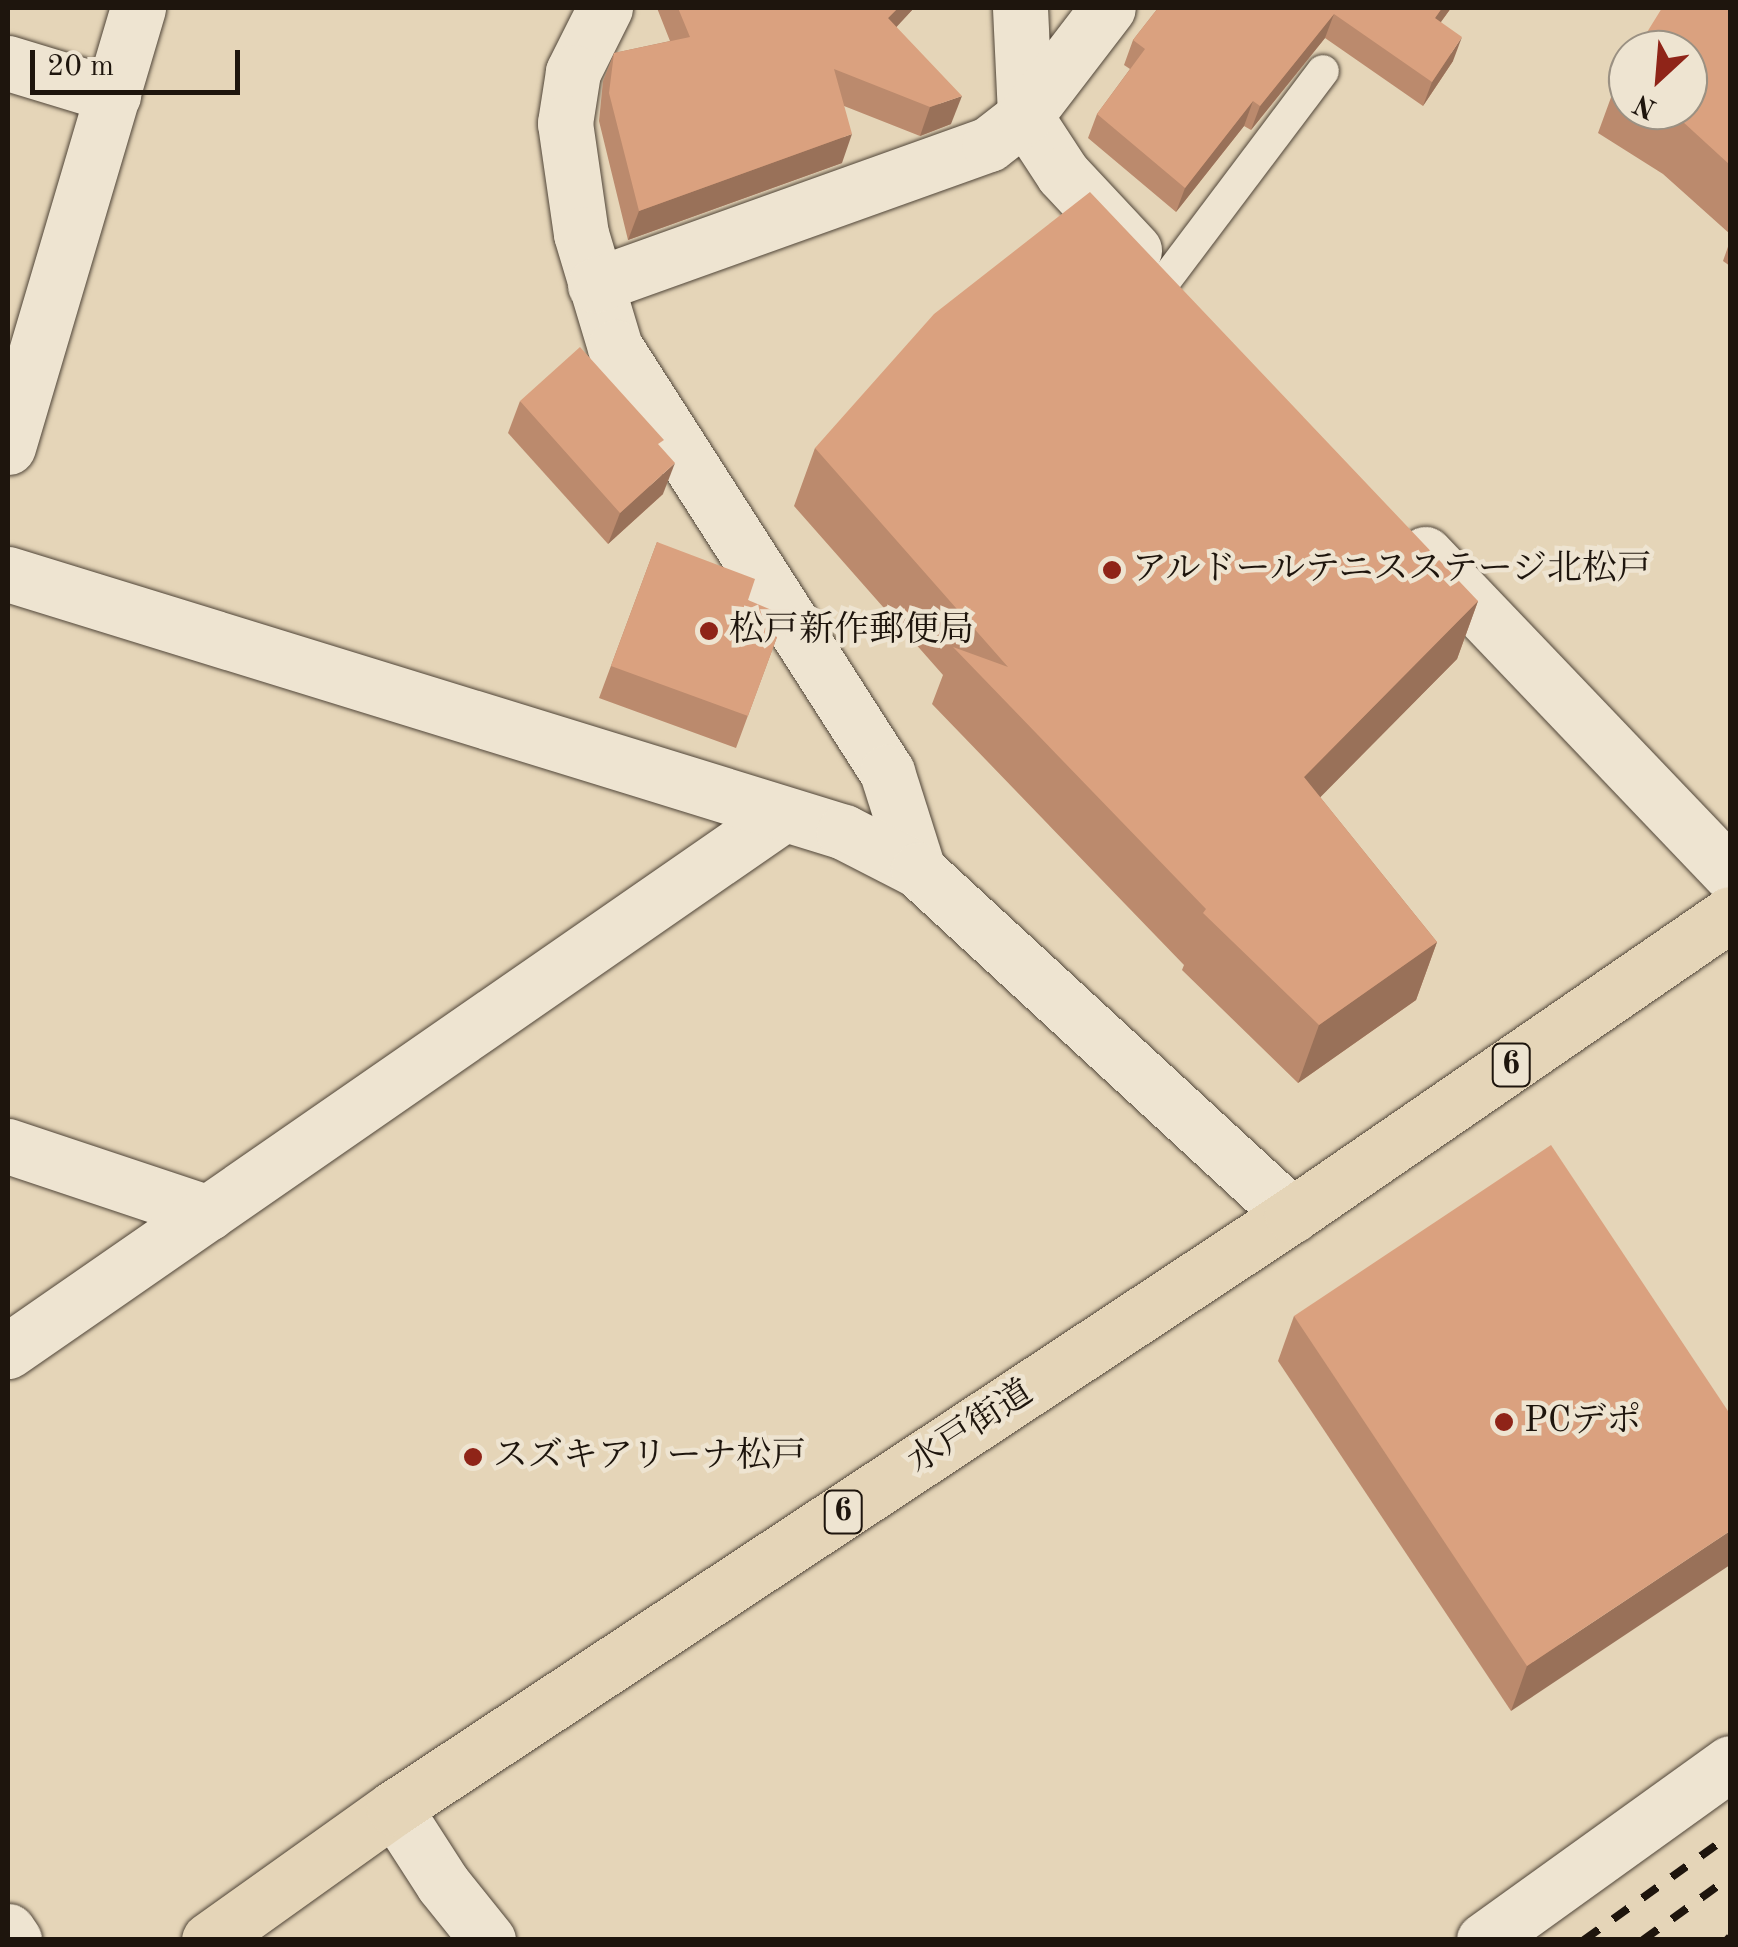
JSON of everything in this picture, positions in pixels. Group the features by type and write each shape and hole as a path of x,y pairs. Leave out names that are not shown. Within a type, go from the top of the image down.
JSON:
{"highway":[{"name":"水戸街道","path":"209,1940 394,1808 1292,1215 1730,914"}],"street":[{"path":"8,447 138,8"},
{"path":"605,8 573,72 565,123 581,234 615,347 887,772 918,870"},
{"path":"1020,8 1025,116 1062,174 1205,325"},
{"path":"594,285 989,144 1025,116 1108,8"},
{"path":"8,62 113,96"},
{"path":"1385,512 1730,873"},
{"path":"8,574 844,832 918,870 1292,1215"},
{"path":"8,1352 782,816"},
{"path":"8,1146 208,1213"},
{"path":"1484,1940 1730,1763"},
{"path":"394,1808 443,1884 488,1940"},
{"path":"8,1931 14,1940"}],"lane":[{"path":"1164,282 1323,71"}],"building":[{"path":"678,8 898,8 888,18 962,96 930,107 834,69 852,134 639,211 609,93 614,53 690,37"},
{"path":"1158,8 1442,8 1435,18 1462,37 1432,82 1334,14 1260,106 1253,101 1185,188 1097,114 1145,49 1133,40"},
{"path":"1662,8 1730,8 1730,165 1692,130 1708,130 1708,30 1648,30"},
{"name":"アルドールテニスステージ北松戸","path":"1090,192 1478,601 1304,777 1437,942 1319,1025 1203,913 1206,909 953,647 1008,667 815,448 934,314"},
{"path":"580,347 664,440 658,444 675,463 620,513 520,401"},
{"path":"657,542 755,579 748,600 781,614 773,636 777,637 748,716 611,666"},
{"name":"PCデポ","path":"1551,1145 1730,1414 1730,1531 1527,1666 1294,1316"}],"railway":[{"path":"1584,1940 1730,1835"},
{"path":"1643,1940 1730,1877"},
{"path":"1727,1940 1730,1937"}],"place":[{"name":"アルドールテニスステージ北松戸","path":"1112,570"},
{"name":"松戸新作郵便局","path":"709,631"},
{"name":"PCデポ","path":"1504,1422"},
{"name":"スズキアリーナ松戸","path":"473,1457"}]}
